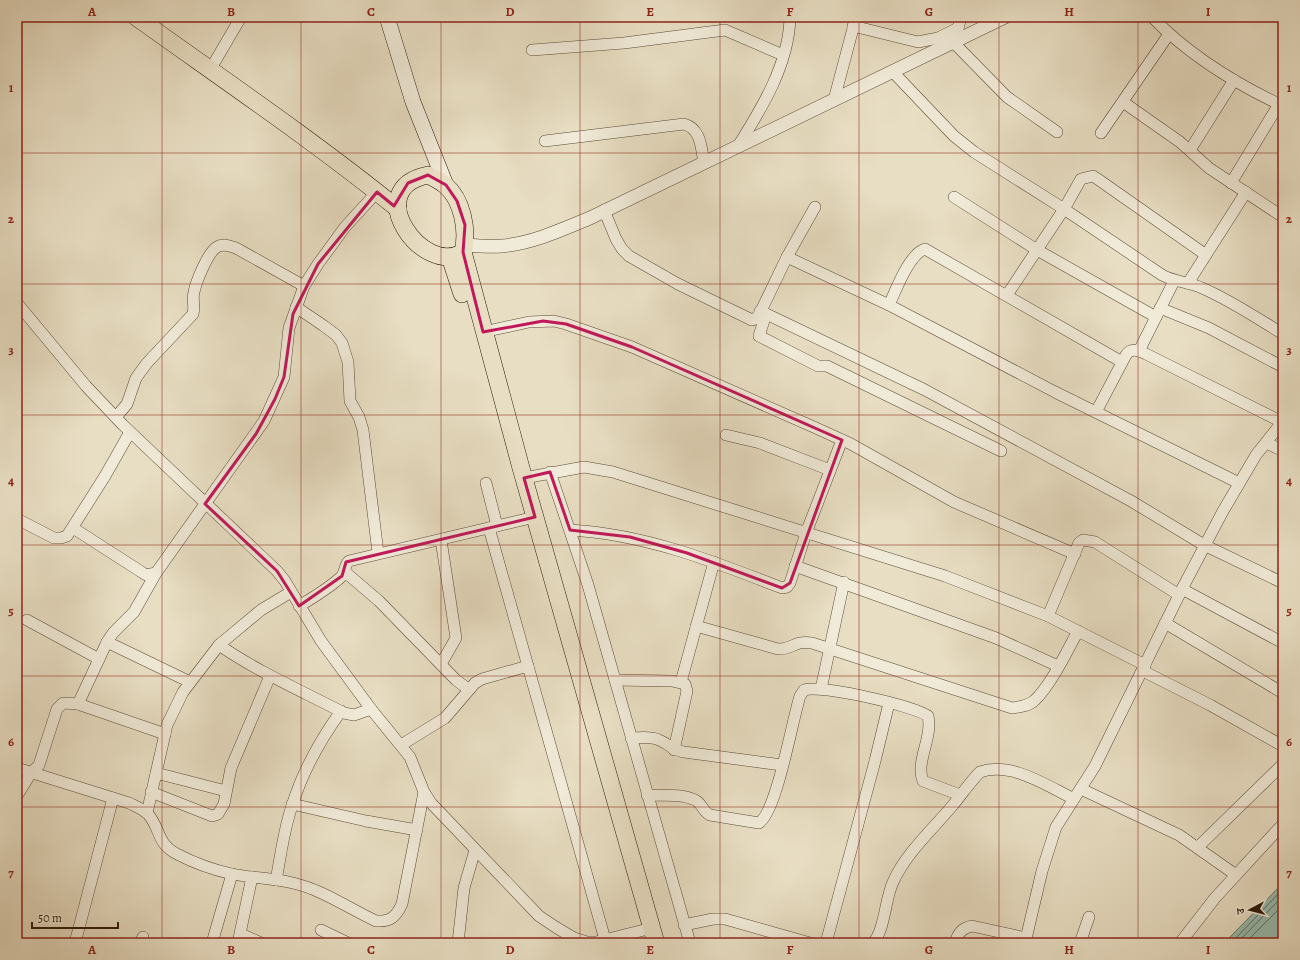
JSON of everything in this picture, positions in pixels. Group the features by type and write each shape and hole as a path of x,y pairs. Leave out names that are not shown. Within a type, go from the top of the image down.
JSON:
{"main road":[{"path":"136,17 288,125 398,209"},
{"path":"387,17 413,102 446,185 457,201 465,225 459,252 458,278 530,518 650,936"},
{"path":"446,185 428,175 416,178 401,190 398,198 398,209 402,224 423,248 439,256 459,252"},
{"path":"459,252 484,332 524,478 530,518"}],"street":[{"path":"210,70 241,17"},
{"path":"738,146 763,105 774,81 788,38 790,17"},
{"path":"459,252 524,242 551,234 704,163 1005,17"},
{"path":"1152,17 1170,34 1208,64 1234,80 1281,105 1231,183"},
{"path":"834,100 854,22 918,42 938,38 960,22"},
{"path":"954,42 960,22"},
{"path":"532,50 624,43 725,30 783,54"},
{"path":"1101,133 1170,34"},
{"path":"954,42 1007,97 1057,132"},
{"path":"893,72 930,112 968,148 1064,209 1162,275 1174,281 1188,283 1211,292 1283,334"},
{"path":"1190,150 1234,80"},
{"path":"1123,102 1190,150 1209,168 1283,217"},
{"path":"545,140 684,124 695,130 698,136 704,163"},
{"path":"1007,295 1064,209 1081,179 1087,176 1093,176 1206,255"},
{"path":"78,704 106,642 134,612 156,574 256,434 284,377 289,328 304,286 345,227 377,192"},
{"path":"1188,283 1246,192"},
{"path":"954,198 1037,250 1158,313 1209,328 1283,367"},
{"path":"815,207 787,257 763,313 759,336 818,366 827,366 1001,451"},
{"path":"604,210 616,239 629,256 678,284 748,319 755,319 763,313"},
{"path":"116,418 127,404 136,378 147,363 193,314 194,292 212,251 218,247 228,245 236,248 304,286"},
{"path":"889,305 909,264 919,251 925,249 1122,362"},
{"path":"787,257 889,305 1096,412 1239,483"},
{"path":"1139,351 1174,281"},
{"path":"17,303 86,386 116,418 277,571 321,641 371,709 410,757 424,792 431,804 539,916 573,940 605,942 650,936"},
{"path":"296,307 336,336 346,353 348,362 350,402 360,417 363,430 378,553"},
{"path":"763,313 925,390 1131,501 1204,545 1283,583"},
{"path":"484,332 543,321 566,324 632,347 842,440 954,502 1075,554"},
{"path":"955,943 959,932 972,926 983,927 1025,941 1049,845 1056,827 1096,766 1204,545 1256,455 1283,422 1139,351 1128,351 1096,412"},
{"path":"17,519 54,538 67,536 130,432"},
{"path":"726,435 760,443 830,470"},
{"path":"570,530 630,537 714,562 782,588 787,587 790,583 806,533 842,440"},
{"path":"1267,443 1283,451"},
{"path":"524,478 573,468 595,468 945,576 1048,616 1078,631 1283,746"},
{"path":"550,472 588,585 630,738 690,943"},
{"path":"486,483 493,527 528,666 605,942"},
{"path":"299,606 324,591 345,572 346,563 349,561 530,518"},
{"path":"73,528 140,571 151,575 156,574"},
{"path":"441,540 456,638 441,664"},
{"path":"1048,616 1079,543 1083,540 1095,542 1180,592 1283,643"},
{"path":"681,682 714,562"},
{"path":"795,566 844,582 996,638 1058,666"},
{"path":"345,572 379,601 441,664 468,689"},
{"path":"821,689 844,582"},
{"path":"147,813 165,734 172,712 190,682 219,645 261,610 291,592"},
{"path":"27,620 99,659"},
{"path":"1165,623 1283,693"},
{"path":"696,626 778,649 785,649 797,642 831,648 1012,708 1022,707 1034,701 1044,690 1078,631"},
{"path":"106,642 190,682"},
{"path":"219,645 270,676 341,711 354,715 371,709"},
{"path":"401,745 445,718 468,689 482,680 528,666"},
{"path":"151,792 212,816 221,811 231,768 270,676"},
{"path":"615,680 681,682 685,684 687,691 674,750"},
{"path":"647,795 689,798 700,804 705,813 710,815 760,823 765,819 769,812 800,696 804,690 809,688 821,689 889,703 922,712 928,716 930,724 929,735 920,775 923,781 960,796"},
{"path":"17,796 31,773 39,765 59,705 68,702 78,704 165,734"},
{"path":"826,943 872,776 889,703"},
{"path":"276,880 292,804 312,759 328,729 341,711"},
{"path":"630,738 652,738 661,740 674,750 782,765"},
{"path":"1198,847 1283,764"},
{"path":"17,768 129,803 147,813 152,820 160,839 170,850 194,861 232,874 292,882 326,894 376,921 385,922 393,919 398,914 402,904 424,792"},
{"path":"873,943 879,933 893,882 930,830 980,772 987,769 999,769 1018,773 1074,799"},
{"path":"156,773 226,790"},
{"path":"1081,789 1179,836 1198,847 1236,875"},
{"path":"74,943 113,798"},
{"path":"292,804 366,821 417,830"},
{"path":"1180,943 1215,898 1283,824"},
{"path":"458,943 464,888 475,850"},
{"path":"212,943 232,874"},
{"path":"252,877 239,938 261,943"},
{"path":"1080,943 1089,917"},
{"path":"684,925 713,919 725,920 810,943"},
{"path":"321,930 348,943"}],"highlighted area":[{"path":"428,175 446,185 457,201 465,225 463,252 483,332 543,321 566,324 632,347 842,440 790,583 782,588 687,553 630,537 570,530 550,472 524,478 535,517 346,562 342,576 299,606 277,571 205,504 256,434 275,399 284,377 293,314 318,264 377,192 394,206 408,183"}],"water":[{"path":"1283,883 1282,943 1226,943 1228,939"}]}
